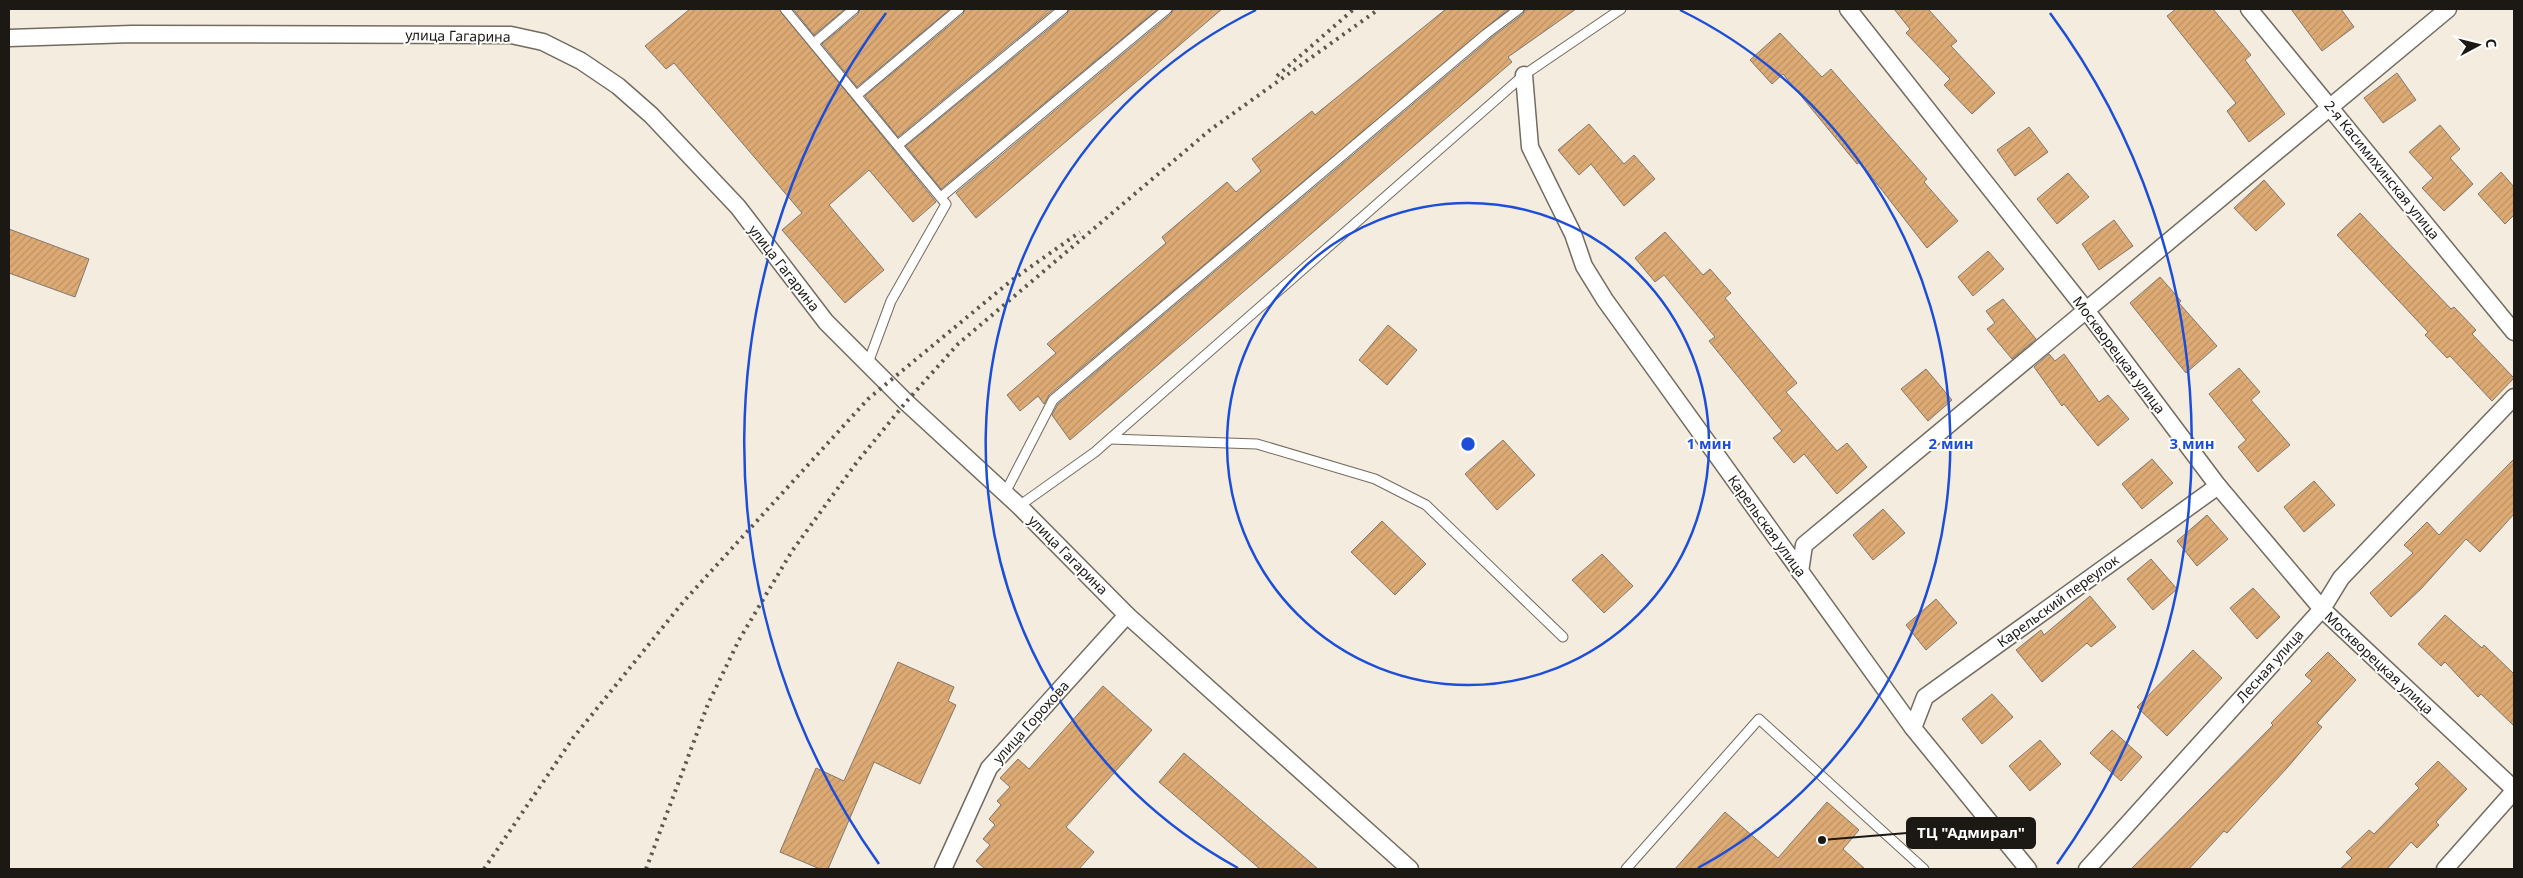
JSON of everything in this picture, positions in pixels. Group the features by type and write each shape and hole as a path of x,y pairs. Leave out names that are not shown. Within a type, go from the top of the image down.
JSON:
{"street":[{"name":"Москворецкая улица","path":"1848,9 2086,310 2218,486 2322,609 2514,790"},
{"name":"2-я Касимихинская улица","path":"2249,9 2514,332"},
{"path":"1800,572 1804,546 2448,9"},
{"name":"улица Гагарина","path":"9,38 132,34 511,35 543,42 581,61 618,86 651,115 738,207 826,322 906,402 1019,506 1127,615 1410,869"},
{"name":"Карельская улица","path":"1524,75 1530,146 1573,234 1584,266 1605,300 1913,728 2028,869"},
{"name":"Лесная улица","path":"2087,869 2322,609 2341,578 2514,397"},
{"name":"Карельский переулок","path":"1913,728 1925,697 2218,486"},
{"name":"улица Горохова","path":"943,869 989,768 1127,615"},
{"path":"2445,869 2514,790"}],"lane":[{"path":"785,9 946,204 891,301 868,363"},
{"path":"814,43 854,9"},
{"path":"857,95 959,9"},
{"path":"898,145 1063,9"},
{"path":"940,197 1167,9"},
{"path":"1005,493 1053,400 1478,41 1519,9"},
{"path":"1019,506 1110,439 1524,75 1621,9"},
{"path":"1110,439 1257,444 1375,478 1426,504 1562,637"},
{"path":"1626,869 1759,719 1924,869"}],"building":[{"path":"690,9 779,9 936,202 913,222 869,170 829,205 884,270 845,303 782,230 802,213 674,63 666,69 645,46"},
{"path":"793,9 845,9 814,35"},
{"path":"860,9 950,9 857,87 822,44 858,14"},
{"path":"965,9 1053,9 898,137 865,96 963,14"},
{"path":"1069,9 1158,9 941,189 906,146 1067,14"},
{"path":"1173,9 1222,9 976,218 956,193 1171,14"},
{"path":"1446,9 1509,9 1049,395 1044,404 1038,396 1020,411 1007,395 1056,353 1047,344 1166,243 1162,237 1227,182 1236,192 1261,171 1252,159 1312,111 1315,115"},
{"path":"1525,9 1576,9 1508,57 1512,62 1070,440 1052,415 1058,404 1490,39 1523,14"},
{"path":"1894,9 1928,9 1957,41 1951,46 1995,93 1972,114 1944,85 1950,79 1906,33 1910,29"},
{"path":"2176,9 2213,9 2251,55 2245,60 2285,114 2249,142 2227,111 2236,103 2167,16"},
{"path":"2291,9 2341,9 2354,27 2322,51"},
{"path":"1780,33 1822,77 1831,69 1927,179 1924,182 1958,221 1927,248 1860,162 1857,164 1783,74 1772,84 1750,60"},
{"path":"2397,73 2416,100 2383,123 2364,98"},
{"path":"1589,124 1624,164 1634,155 1655,179 1624,206 1591,164 1579,175 1558,150"},
{"path":"2440,125 2460,149 2450,158 2473,184 2444,211 2422,188 2433,178 2409,152"},
{"path":"2029,127 2048,152 2015,176 1997,150"},
{"path":"2501,172 2514,187 2514,215 2505,224 2478,194"},
{"path":"2068,173 2089,197 2057,224 2037,199"},
{"path":"2264,180 2285,204 2256,231 2234,208"},
{"path":"2360,213 2451,309 2454,307 2476,330 2472,334 2514,378 2492,401 2450,356 2447,358 2425,335 2428,332 2337,235"},
{"path":"2114,220 2133,246 2099,270 2082,244"},
{"path":"9,229 89,259 75,297 9,273"},
{"path":"1665,232 1703,275 1710,269 1731,293 1725,298 1797,383 1786,392 1837,451 1847,443 1867,467 1837,494 1804,454 1794,463 1773,438 1782,431 1709,341 1715,337 1664,275 1655,282 1635,258"},
{"path":"1988,251 2004,269 1973,296 1958,277"},
{"path":"2160,277 2181,301 2179,303 2217,346 2186,373 2130,303"},
{"path":"2003,299 2036,339 2012,359 1987,329 1995,323 1986,311"},
{"path":"1388,325 1417,350 1387,385 1359,360"},
{"path":"2049,354 2055,361 2064,354 2099,402 2108,395 2129,419 2098,446 2064,404 2062,406 2034,367"},
{"path":"2239,368 2260,392 2251,400 2290,445 2258,472 2238,447 2246,440 2209,394"},
{"path":"1926,369 1952,400 1928,421 1901,389"},
{"path":"1503,440 1535,475 1497,510 1465,474"},
{"path":"2152,459 2173,483 2142,509 2122,484"},
{"path":"2514,459 2514,514 2480,552 2466,539 2421,589 2391,617 2370,593 2413,553 2404,545 2427,522 2439,535"},
{"path":"2314,481 2335,505 2304,532 2284,507"},
{"path":"1883,509 1905,533 1873,560 1853,535"},
{"path":"2207,515 2228,539 2197,566 2177,541"},
{"path":"1382,521 1426,564 1395,595 1351,552"},
{"path":"1602,554 1633,586 1604,613 1572,580"},
{"path":"2151,559 2177,589 2153,610 2127,579"},
{"path":"2253,588 2280,617 2257,639 2230,608"},
{"path":"2090,596 2116,627 2091,647 2087,643 2042,682 2016,650 2041,630 2044,635"},
{"path":"1936,599 1957,623 1926,650 1906,625"},
{"path":"2445,615 2482,648 2484,645 2514,674 2514,726 2481,694 2478,697 2445,662 2441,666 2418,644"},
{"path":"2193,650 2222,678 2167,736 2137,707"},
{"path":"2328,652 2356,680 2317,723 2322,727 2287,768 2227,833 2224,831 2189,869 2131,869 2273,725 2271,723 2312,681 2305,675"},
{"path":"898,662 954,687 948,701 956,705 920,784 874,762 828,869 820,869 780,852 816,768 844,781"},
{"path":"1103,686 1152,730 1066,827 1094,852 1079,869 985,869 976,861 990,845 983,839 995,825 989,819 1001,805 997,801 1010,787 1000,778 1018,759 1029,769"},
{"path":"1992,694 2013,717 1982,744 1962,719"},
{"path":"2112,730 2142,757 2121,781 2090,753"},
{"path":"2040,740 2061,764 2030,791 2009,766"},
{"path":"1184,753 1318,869 1260,869 1159,782"},
{"path":"2438,761 2467,789 2436,822 2439,825 2417,848 2411,842 2387,869 2340,869 2352,858 2346,852 2369,830 2374,834 2419,788 2415,784"},
{"path":"1827,802 1859,830 1843,849 1865,869 1675,869 1725,812 1778,858"}],"railway":[{"path":"1277,76 1354,9"},
{"path":"646,869 708,704 739,640 792,551 857,462 906,402 958,344 1210,130 1379,9"},
{"path":"484,869 573,738 684,601 868,399 1012,280 1080,232"}],"place":[{"name":"ТЦ \"Адмирал\"","path":"1822,840"}]}
